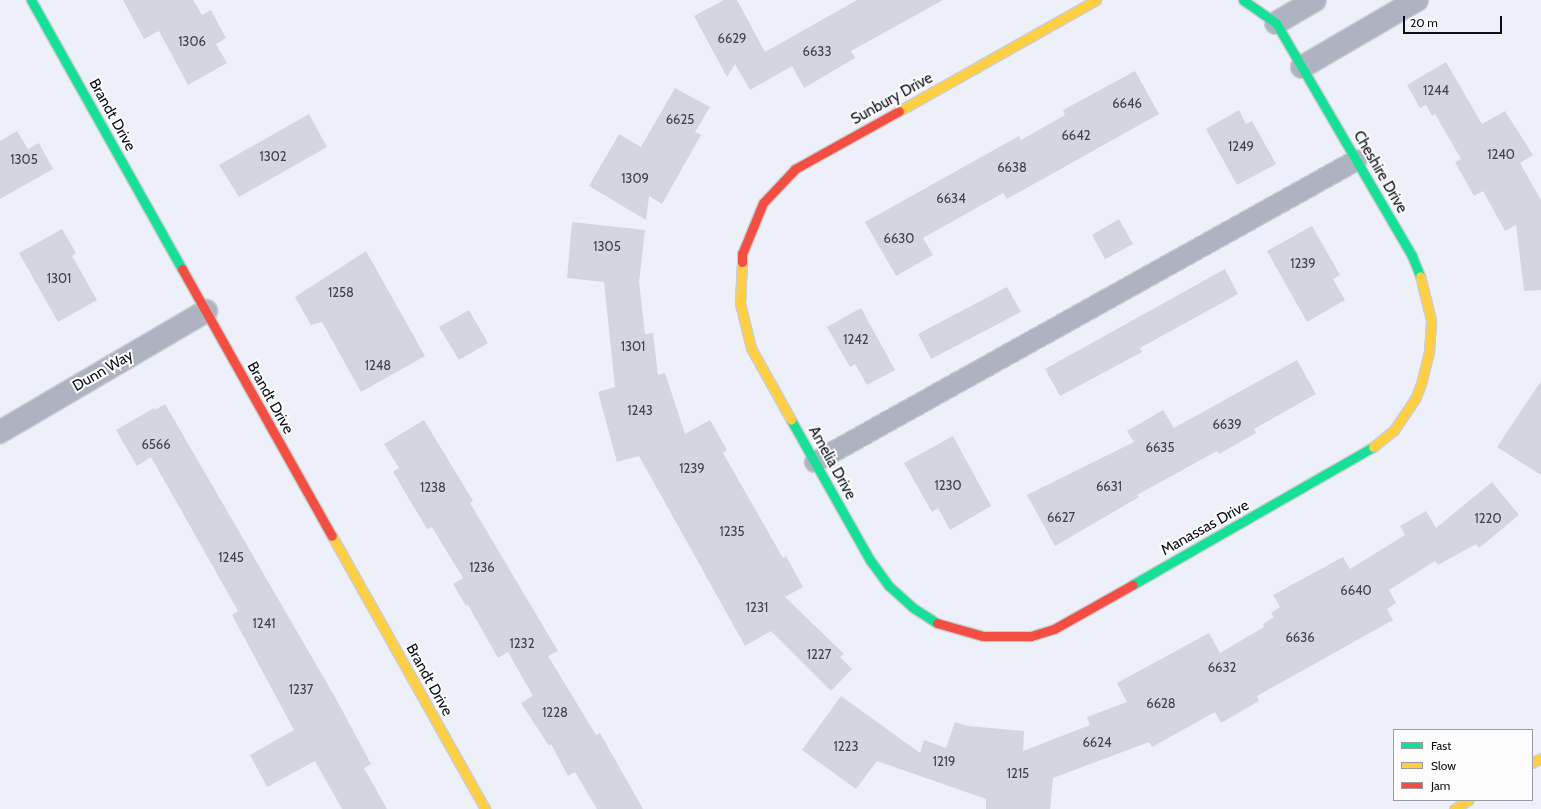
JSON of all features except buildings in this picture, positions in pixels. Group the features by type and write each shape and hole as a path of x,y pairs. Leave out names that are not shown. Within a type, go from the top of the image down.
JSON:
{"street":[{"name":"Brandt Drive","path":"31,0 485,809"},
{"name":"Sunbury Drive","path":"742,259 742,254 763,203 795,169 1096,0"},
{"name":"Cheshire Drive","path":"1243,0 1276,23 1412,256 1424,286 1429,304 1431,336 1421,384"},
{"path":"1276,23 1315,0"},
{"path":"1302,67 1417,0"},
{"name":"Amelia Drive","path":"742,259 739,287 746,334 759,363 870,560 889,586 912,607 939,624 969,633"},
{"name":"Dunn Way","path":"0,432 206,311"},
{"name":"Manassas Drive","path":"969,633 983,636 1031,636 1066,622 1366,453 1394,430 1415,399 1421,384"},
{"path":"1454,809 1467,801"}],"lane":[{"path":"815,462 1357,160"}],"traffic: fast":[{"path":"31,0 182,269"},
{"path":"1243,0 1276,23 1412,256 1420,276"},
{"path":"791,420 870,560 889,586 912,607 937,623"},
{"path":"1132,585 1373,447"}],"traffic: slow":[{"path":"899,111 1096,0"},
{"path":"742,262 740,303 751,348 791,420"},
{"path":"1373,447 1394,430 1415,399 1421,384 1429,351 1431,320 1420,276"},
{"path":"332,536 485,809"},
{"path":"1533,762 1541,758"},
{"path":"1454,809 1467,801"}],"traffic: jam":[{"path":"742,262 742,254 763,203 795,169 899,111"},
{"path":"182,269 332,536"},
{"path":"937,623 983,636 1031,636 1054,629 1132,585"}]}
